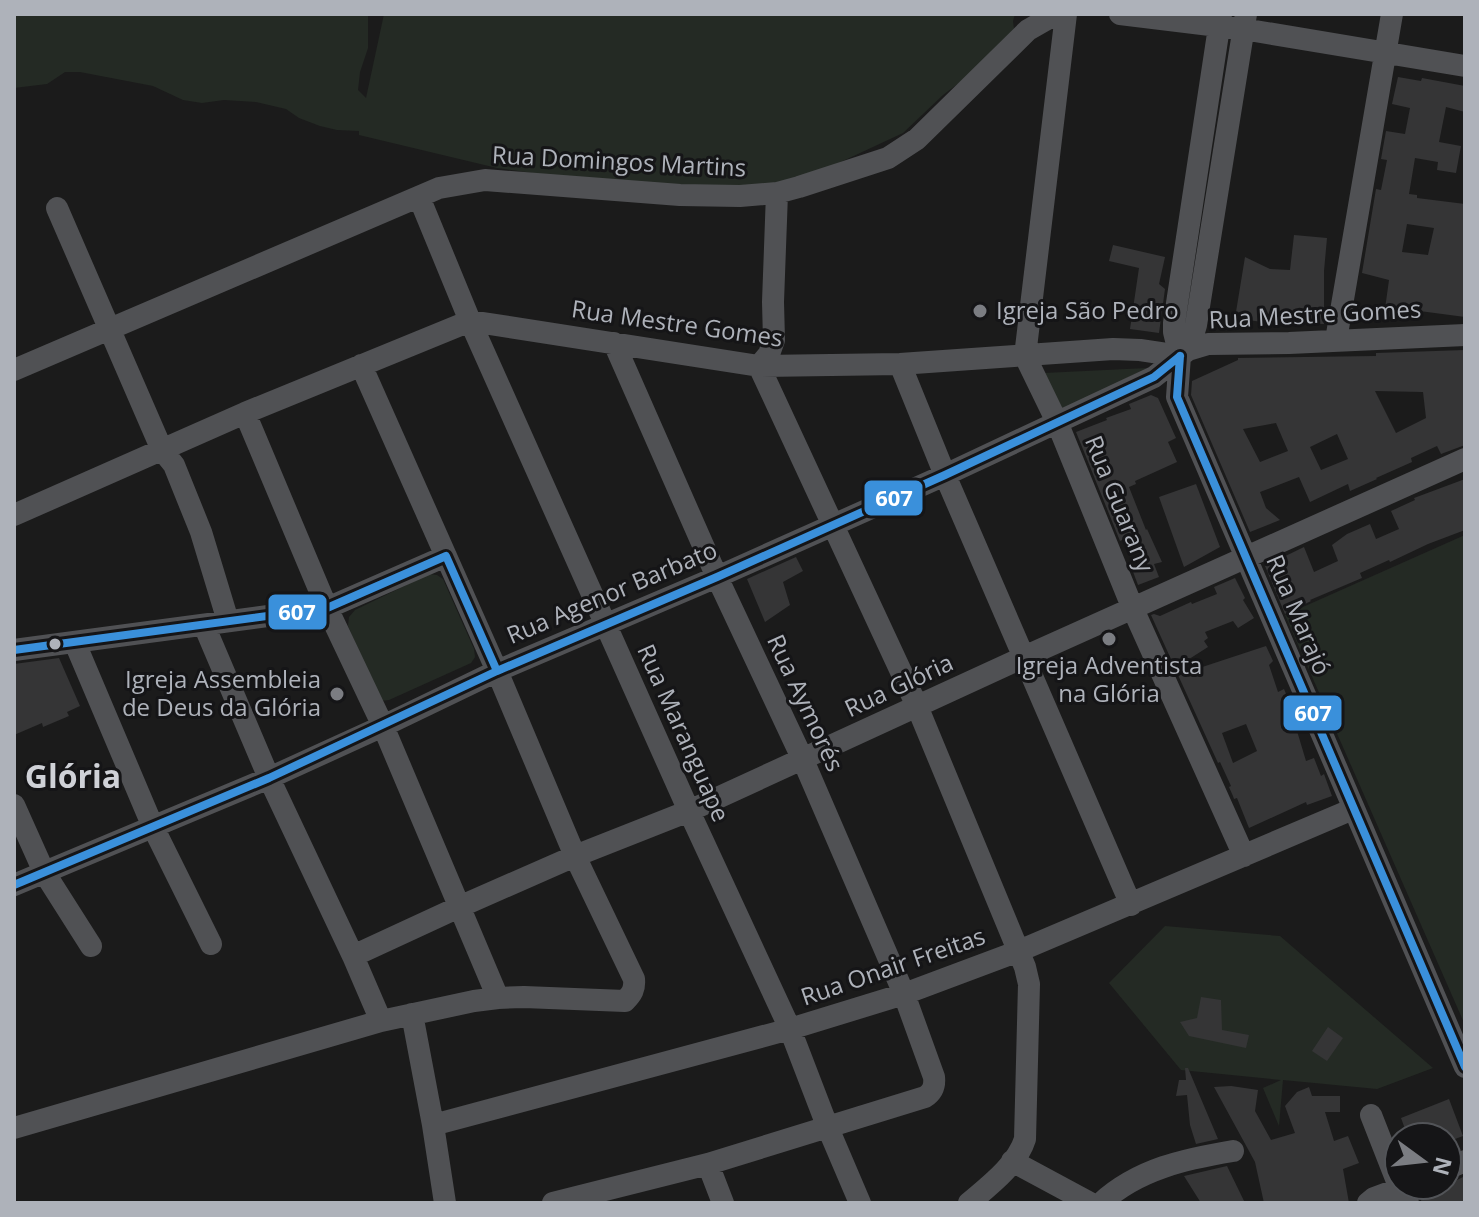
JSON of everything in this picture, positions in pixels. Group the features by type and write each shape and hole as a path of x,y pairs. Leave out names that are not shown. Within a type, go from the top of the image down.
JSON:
{"street":[{"path":"1120,14 1245,21 1386,54 1465,66"},
{"path":"1336,340 1392,14"},
{"path":"1025,356 1053,16"},
{"name":"Rua Domingos Martins","path":"14,370 439,188 485,180 680,195 740,196 777,193 839,175 888,158 917,139 1028,30 1053,16"},
{"name":"Rua Marajó","path":"1220,20 1174,323 1180,356 1177,397 1465,1067"},
{"name":"Rua Marajó","path":"1180,356 1196,325 1245,21"},
{"path":"777,193 774,340 769,354 759,366 917,706 1019,951 1029,984 1023,1147 993,1182 969,1203"},
{"name":"Rua Maranguape","path":"419,197 470,321 790,1029 860,1203"},
{"path":"57,208 162,450 174,465 201,532 228,621"},
{"path":"14,515 245,413 470,321"},
{"name":"Rua Mestre Gomes","path":"470,321 759,366 900,364 1113,349 1180,356 1208,344 1465,335"},
{"name":"Rua Aymorés","path":"614,343 717,577 803,760 904,994 934,1077 933,1089 925,1097 828,1128"},
{"name":"Rua Guarany","path":"1025,356 1057,422 1133,609 1244,856"},
{"name":"Rua Agenor Barbato","path":"14,885 269,778 497,671 945,475 1154,377 1180,356"},
{"path":"900,364 1131,905"},
{"path":"14,1128 412,1014 498,998 625,1001 632,995 634,979 575,856 497,671 361,365"},
{"path":"245,413 327,608 383,726 498,998"},
{"name":"Rua Glória","path":"353,956 575,856 689,811 1465,459"},
{"path":"14,650 327,608 446,556"},
{"path":"204,625 269,778 381,1021"},
{"path":"75,643 153,827 211,944"},
{"path":"14,805 44,872 91,946"},
{"name":"Rua Onair Freitas","path":"433,1125 790,1029 904,994 1131,905 1353,809"},
{"path":"412,1014 445,1203"},
{"path":"1371,1115 1383,1141"},
{"path":"553,1203 708,1164 828,1128"},
{"path":"1101,1203 1130,1181 1158,1168 1233,1151"},
{"path":"1012,1161 1090,1203"},
{"path":"708,1164 723,1203"}],"shaded area":[{"path":"14,14 368,14 368,48 358,90 366,98 384,14 1015,14 1014,29 984,64 943,95 903,133 817,173 726,196 659,191 497,168 359,135 359,131 320,126 286,109 256,102 224,100 202,103 183,100 153,86 80,72 65,72 47,84 14,88"},
{"path":"1147,368 1061,411 1044,373"},
{"path":"1465,535 1465,1025 1285,615"},
{"path":"429,574 443,579 475,657 471,663 381,701 348,626 349,617 355,610"},
{"path":"1165,926 1280,936 1433,1068 1377,1089 1283,1080 1279,1126 1263,1088 1281,1080 1181,1070 1109,983"}],"building":[{"path":"1398,77 1465,86 1465,112 1446,107 1439,142 1461,146 1456,173 1437,170 1438,162 1415,158 1409,194 1417,195 1417,198 1465,204 1465,317 1412,310 1410,319 1384,316 1389,280 1362,273 1376,189 1381,190 1387,160 1381,159 1386,131 1405,134 1410,108 1392,104","holes":["1407,224 1434,228 1428,255 1402,252"]},
{"path":"1294,235 1327,238 1324,324 1235,318 1245,257 1270,269 1290,270"},
{"path":"1113,245 1165,257 1159,284 1165,289 1159,333 1130,329 1139,268 1109,261"},
{"path":"1465,350 1465,445 1441,454 1437,446 1411,458 1412,462 1350,491 1348,484 1310,502 1299,477 1260,492 1266,508 1280,520 1250,532 1191,395 1192,381 1238,358 1376,356 1376,353","holes":["1375,391 1423,392 1426,418 1396,433","1276,423 1288,451 1260,462 1243,429","1337,434 1348,459 1321,470 1310,447"]},
{"path":"1151,395 1158,398 1176,438 1168,442 1177,462 1135,481 1136,484 1129,487 1162,562 1154,564 1159,577 1138,585 1132,569 1146,564 1133,535 1120,541 1076,432 1131,409 1129,404"},
{"path":"1465,479 1465,530 1360,573 1362,578 1285,614 1265,566 1304,547 1314,572 1338,561 1332,545 1347,534 1370,524 1376,539 1399,529 1391,511 1414,498"},
{"path":"1196,484 1220,547 1184,567 1159,497"},
{"path":"796,557 803,571 783,582 790,605 765,622 747,579"},
{"path":"1235,578 1254,618 1238,628 1233,621 1205,632 1208,638 1204,641 1208,647 1175,668 1151,615 1160,616 1217,594 1214,587"},
{"path":"1266,646 1273,661 1269,665 1278,692 1284,689 1301,729 1297,731 1306,761 1314,758 1332,796 1307,805 1306,802 1249,828 1178,675","holes":["1246,724 1257,751 1233,763 1222,733"]},
{"path":"59,658 80,706 67,712 69,716 14,735 14,664"},
{"path":"1201,997 1221,1000 1222,1030 1249,1035 1246,1048 1189,1036 1180,1022 1197,1018"},
{"path":"1328,1027 1343,1038 1327,1061 1312,1051"},
{"path":"1185,1068 1188,1068 1218,1139 1196,1144 1190,1125 1187,1095 1176,1096 1179,1080 1186,1080"},
{"path":"1214,1087 1258,1090 1255,1111 1271,1140 1295,1133 1285,1106 1297,1092 1309,1087 1312,1096 1340,1096 1340,1112 1325,1112 1334,1141 1348,1136 1359,1163 1343,1169 1349,1203 1264,1203 1255,1162"},
{"path":"1449,1099 1457,1121 1402,1121 1401,1118"},
{"path":"1227,1166 1245,1203 1201,1203 1184,1176"},
{"path":"1463,1177 1465,1203 1461,1203 1463,1201"},
{"path":"1421,1201 1460,1201 1455,1203"}],"transit line":[{"name":"607","path":"1180,356 1177,397 1465,1067"},
{"name":"607","path":"14,885 269,778 497,671 945,475 1154,377 1180,356"},
{"name":"607","path":"14,650 327,608 446,556 497,671"}],"place":[{"name":"Igreja São Pedro","path":"980,311"},
{"name":"Igreja Adventista na Glória","path":"1109,639"},
{"name":"Igreja Assembleia de Deus da Glória","path":"337,694"}],"district":[{"name":"Glória","path":"73,777"}]}
